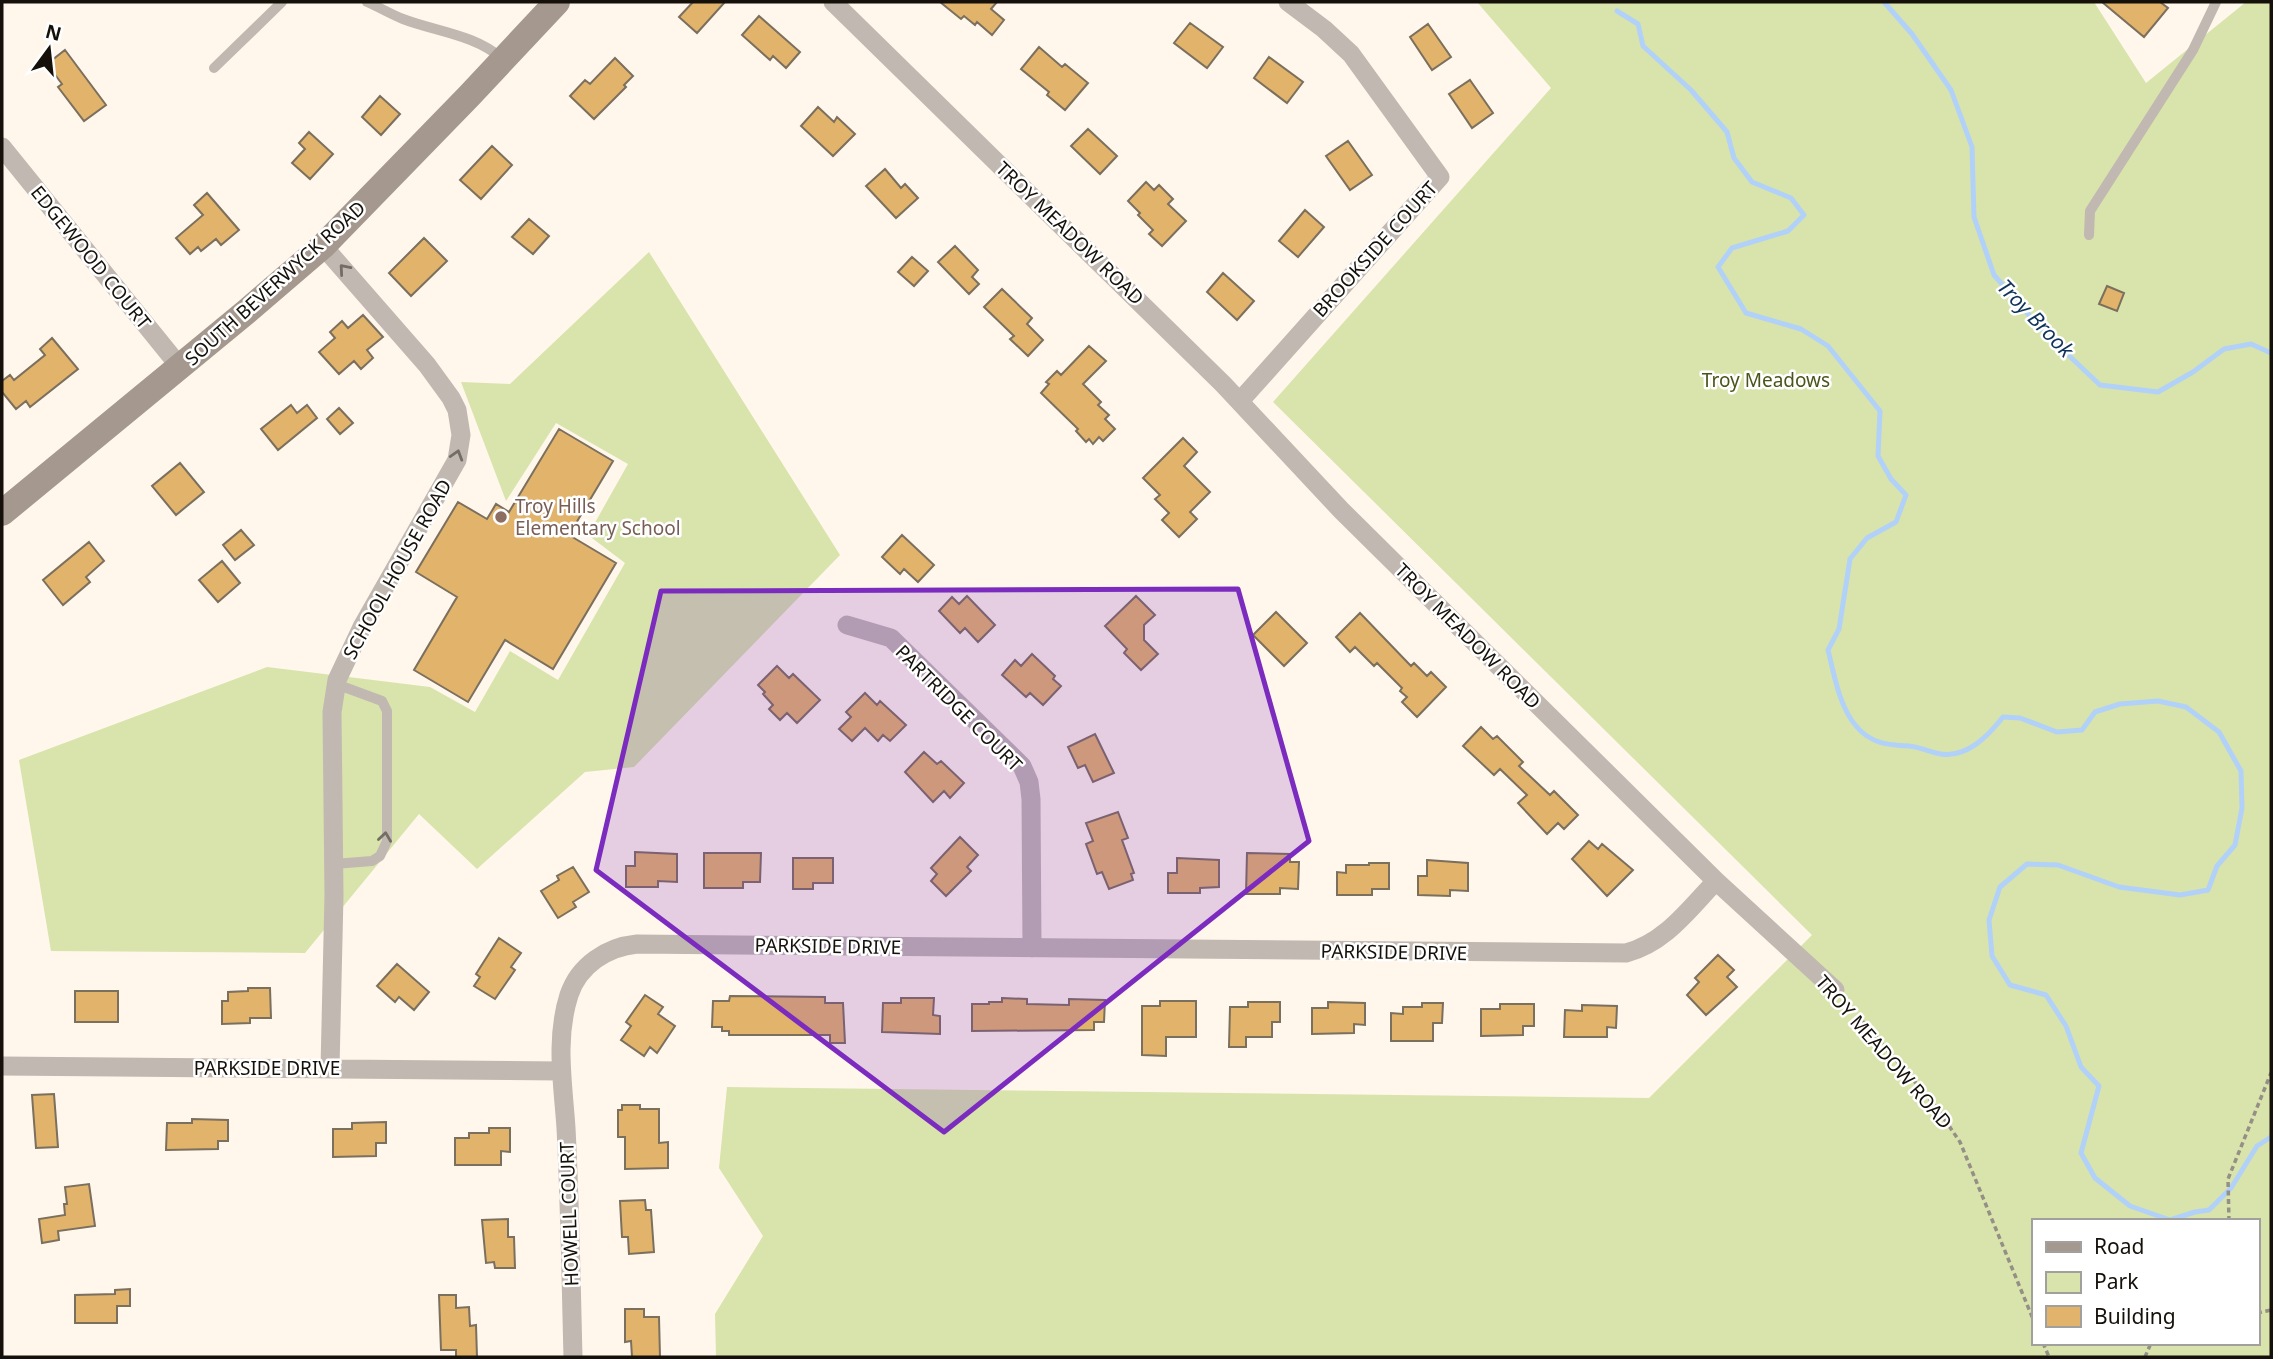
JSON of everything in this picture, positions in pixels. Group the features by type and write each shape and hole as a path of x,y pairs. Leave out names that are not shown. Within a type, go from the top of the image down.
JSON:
{"main road":[{"name":"SOUTH BEVERWYCK ROAD","path":"2,513 323,246 557,2"}],"street":[{"name":"TROY MEADOW ROAD","path":"833,2 1240,401 1340,510 1716,881 1835,990"},
{"name":"BROOKSIDE COURT","path":"1240,401 1440,177 1350,54 1324,29 1288,2"},
{"name":"EDGEWOOD COURT","path":"2,147 180,367"},
{"name":"SCHOOL HOUSE ROAD","path":"323,246 427,365 451,398 460,422 457,460 362,627 336,684 332,712 334,864 330,1068"},
{"name":"PARTRIDGE COURT","path":"847,625 891,638 1022,766 1029,782 1031,799 1032,948"},
{"name":"PARKSIDE DRIVE","path":"2,1066 560,1071 562,1025 570,993 591,962 612,949 625,945 1626,953 1661,938 1716,881"},
{"name":"HOWELL COURT","path":"560,1071 566,1127 573,1357"}],"lane":[{"path":"214,68 282,2"},
{"path":"367,2 402,18 476,43 494,51 503,59"},
{"path":"2089,235 2090,211 2193,50 2216,2"},
{"path":"334,864 372,860 380,856 387,841 387,711 382,701 336,684"}],"path":[{"name":"TROY MEADOW ROAD","path":"1835,990 1934,1104 1960,1142 2032,1317"},
{"path":"2230,1219 2228,1179 2271,1073"}],"highlighted area":[{"path":"1238,589 1309,841 944,1132 596,870 661,591"}],"green space":[{"name":"Troy Meadows","path":"1477,2 2094,2 2146,83 2246,2 2271,2 2271,1357 716,1357 715,1314 763,1236 719,1168 727,1087 1649,1098 1812,935 1273,402 1551,88"},
{"path":"649,252 840,555 634,767 585,772 477,869 419,814 305,953 51,951 19,760 267,667 430,687 475,712 510,651 558,680 625,563 588,535 628,464 556,423 506,501 461,382 510,384"}],"building":[{"path":"693,2 725,2 697,33 679,17"},
{"path":"940,2 997,2 991,9 1004,20 992,35 977,22 975,25 964,16 961,19"},
{"path":"2102,2 2160,2 2168,8 2144,37"},
{"path":"759,16 800,52 786,68 773,56 770,60 742,35"},
{"path":"1190,23 1223,47 1207,68 1174,43"},
{"path":"1428,24 1451,57 1432,70 1410,37"},
{"path":"1039,47 1062,67 1065,64 1088,83 1065,110 1047,95 1049,92 1021,69"},
{"path":"65,50 106,105 84,121 58,87 62,84 47,64"},
{"path":"1269,57 1303,82 1287,103 1254,78"},
{"path":"615,58 633,76 624,85 626,87 594,119 570,96 585,80 590,84"},
{"path":"1470,80 1493,113 1472,128 1449,94"},
{"path":"380,96 400,114 381,135 362,117"},
{"path":"818,107 834,122 837,117 855,134 833,156 801,126"},
{"path":"1088,129 1117,156 1100,174 1071,146"},
{"path":"309,132 333,154 310,179 292,163 305,149 299,143"},
{"path":"1348,141 1372,175 1350,190 1326,156"},
{"path":"492,146 512,165 481,199 460,180"},
{"path":"885,169 901,188 905,184 918,198 896,218 866,186"},
{"path":"1146,182 1154,190 1159,185 1173,199 1168,204 1186,221 1162,246 1149,234 1153,230 1128,201"},
{"path":"207,193 239,230 221,245 216,239 201,251 198,247 190,254 176,238 203,215 194,205"},
{"path":"1305,210 1324,227 1298,257 1279,241"},
{"path":"529,219 549,236 533,254 512,237"},
{"path":"424,238 447,261 411,296 389,273"},
{"path":"955,246 978,270 972,277 979,284 969,294 938,262"},
{"path":"912,257 928,271 914,286 898,272"},
{"path":"1223,273 1254,301 1237,320 1207,292"},
{"path":"2107,286 2124,293 2117,311 2099,304"},
{"path":"1002,289 1032,318 1027,324 1043,340 1028,356 1010,339 1014,336 984,307"},
{"path":"363,315 383,337 367,350 373,358 361,369 354,361 339,374 319,352 335,338 330,332 342,321 348,328"},
{"path":"52,338 78,369 30,407 26,401 16,409 2,392 2,381 10,375 14,380 45,355 40,349"},
{"path":"1089,346 1106,361 1083,384 1101,402 1098,405 1109,415 1105,419 1115,429 1103,441 1099,437 1093,444 1089,439 1086,442 1076,431 1078,429 1041,393 1049,384 1046,382 1057,371 1061,375"},
{"path":"291,405 297,413 307,405 317,418 278,450 261,429"},
{"path":"339,408 353,423 340,434 327,419"},
{"path":"559,429 613,461 569,535 616,563 553,669 505,640 468,702 414,670 457,597 416,572 458,502 487,519 496,504 509,512"},
{"path":"1183,438 1197,452 1184,466 1210,492 1190,512 1197,519 1179,537 1162,520 1169,513 1155,499 1160,495 1143,478"},
{"path":"180,463 204,492 176,515 152,486"},
{"path":"241,530 254,545 235,560 223,545"},
{"path":"902,535 934,565 918,582 904,569 900,574 882,557"},
{"path":"89,542 104,561 86,577 90,582 63,605 43,580"},
{"path":"222,561 240,583 218,602 199,580"},
{"path":"967,596 995,625 978,642 965,628 960,633 939,611 952,597 959,604"},
{"path":"1136,596 1155,615 1144,625 1144,640 1158,654 1141,670 1124,653 1127,649 1105,626"},
{"path":"1276,612 1307,643 1284,666 1253,635"},
{"path":"1360,613 1411,666 1414,663 1427,676 1431,672 1446,687 1417,717 1402,702 1407,697 1400,691 1402,688 1377,663 1374,666 1355,647 1350,652 1336,637"},
{"path":"1032,654 1055,676 1053,679 1061,686 1043,705 1030,693 1026,697 1002,675 1015,660 1021,666"},
{"path":"777,666 789,678 793,674 820,700 797,723 787,713 780,720 769,709 773,705 758,685"},
{"path":"865,693 877,705 880,701 906,725 890,741 883,735 878,741 865,728 852,741 839,729 851,717 846,712"},
{"path":"1481,727 1493,739 1497,736 1523,762 1519,766 1550,795 1554,791 1578,815 1564,829 1558,823 1547,834 1518,803 1527,795 1500,769 1494,775 1463,746"},
{"path":"1095,734 1114,773 1093,782 1085,765 1078,768 1068,747"},
{"path":"924,752 937,764 941,761 964,783 950,798 944,791 933,802 905,772"},
{"path":"1118,812 1128,838 1122,840 1134,873 1131,874 1133,880 1109,889 1102,872 1097,874 1086,844 1093,841 1086,823"},
{"path":"960,837 978,855 967,867 971,871 946,896 931,881 937,874 931,868"},
{"path":"1589,841 1598,849 1602,844 1633,870 1607,896 1572,859"},
{"path":"635,852 677,854 677,882 658,881 658,887 626,887 626,866 635,866"},
{"path":"704,853 761,853 760,882 743,882 743,888 704,888"},
{"path":"1247,853 1290,854 1290,862 1299,862 1298,889 1280,888 1280,894 1246,894"},
{"path":"793,858 833,858 833,883 813,883 813,889 793,889"},
{"path":"1177,858 1219,860 1219,887 1200,888 1200,893 1168,893 1168,873 1177,873"},
{"path":"1427,860 1468,863 1468,891 1450,890 1450,896 1418,895 1418,876 1427,876"},
{"path":"1389,863 1389,889 1372,889 1372,895 1337,895 1337,872 1346,873 1346,865"},
{"path":"573,867 589,892 573,902 576,907 558,918 541,891 559,880 557,876"},
{"path":"499,938 521,953 511,967 515,970 495,999 474,986 480,977 476,974"},
{"path":"1718,955 1734,970 1727,977 1737,987 1706,1015 1687,995 1699,982 1695,978"},
{"path":"397,964 429,992 414,1010 399,997 395,1002 377,986"},
{"path":"248,988 270,988 271,1018 250,1018 250,1023 222,1024 222,1001 228,1001 228,992 248,991"},
{"path":"75,991 118,991 118,1022 75,1022"},
{"path":"645,995 663,1007 658,1014 675,1026 657,1053 650,1047 644,1056 621,1040 631,1026 626,1022"},
{"path":"730,996 825,997 825,1003 843,1003 845,1043 830,1043 830,1035 729,1035 729,1031 722,1031 722,1027 712,1027 713,1001 729,1001"},
{"path":"901,998 934,998 933,1015 940,1016 940,1034 882,1032 883,1003 901,1003"},
{"path":"1002,998 1027,999 1027,1004 1069,1005 1069,999 1105,1000 1104,1022 1094,1022 1094,1030 972,1031 972,1004 1002,1002"},
{"path":"1160,1001 1196,1001 1196,1037 1166,1037 1166,1056 1142,1055 1142,1006 1160,1006"},
{"path":"1248,1002 1280,1002 1280,1022 1272,1022 1272,1037 1246,1037 1246,1047 1229,1047 1230,1007 1248,1007"},
{"path":"1328,1002 1365,1003 1365,1025 1354,1024 1354,1033 1312,1034 1312,1008 1328,1008"},
{"path":"1422,1003 1443,1003 1442,1023 1433,1023 1433,1041 1391,1041 1391,1013 1403,1014 1403,1007 1422,1007"},
{"path":"1500,1004 1534,1004 1534,1026 1523,1026 1523,1035 1481,1036 1481,1009 1500,1009"},
{"path":"1582,1005 1617,1006 1616,1028 1607,1027 1607,1037 1564,1037 1565,1010 1582,1011"},
{"path":"54,1094 58,1147 36,1148 32,1095"},
{"path":"622,1105 659,1109 659,1143 668,1142 668,1168 625,1169 625,1137 618,1137 618,1110 622,1110"},
{"path":"192,1119 228,1120 228,1141 218,1141 218,1149 166,1150 167,1123 192,1123"},
{"path":"386,1122 386,1143 376,1143 376,1156 333,1157 333,1129 352,1129 352,1123"},
{"path":"489,1128 510,1128 510,1152 501,1151 501,1165 455,1165 455,1138 469,1138 469,1133 489,1133"},
{"path":"89,1184 95,1226 58,1231 59,1240 42,1243 39,1219 65,1215 65,1187"},
{"path":"645,1200 646,1210 651,1210 654,1252 629,1254 628,1237 622,1237 620,1201"},
{"path":"508,1219 508,1237 514,1237 515,1268 495,1268 494,1262 486,1263 482,1220"},
{"path":"130,1289 130,1306 117,1306 117,1323 75,1323 75,1295 115,1294 115,1290"},
{"path":"439,1295 456,1295 456,1308 469,1307 470,1326 476,1325 477,1357 456,1357 456,1350 441,1350"},
{"path":"625,1309 644,1309 644,1317 659,1317 660,1357 632,1357 631,1341 625,1342"}],"waterway":[{"name":"Troy Brook","path":"1884,2 1912,34 1951,90 1972,147 1974,217 1994,275 2044,332 2100,385 2158,392 2193,372 2224,349 2251,344 2271,353"},
{"path":"1617,11 1638,24 1643,46 1691,90 1727,132 1734,158 1752,182 1791,198 1804,215 1788,231 1732,248 1718,267 1746,313 1801,329 1828,346 1880,411 1878,456 1891,479 1906,495 1896,522 1867,538 1850,559 1839,629 1828,650 1841,699 1856,726 1868,737 1880,742 1951,754 1960,753 1976,744 2003,717 2020,718 2057,732 2082,730 2095,712 2120,704 2158,701 2186,707 2219,732 2241,771 2242,808 2235,845 2217,866 2208,890 2180,895 2119,887 2058,865 2027,864 2000,887 1989,920 1992,956 2010,985 2046,995 2066,1026 2081,1067 2099,1086 2081,1153 2095,1178 2130,1206 2167,1219"},
{"path":"2173,1219 2209,1210 2231,1188 2257,1146 2271,1137"}],"place":[{"name":"Troy Hills Elementary School","path":"501,517"}]}
